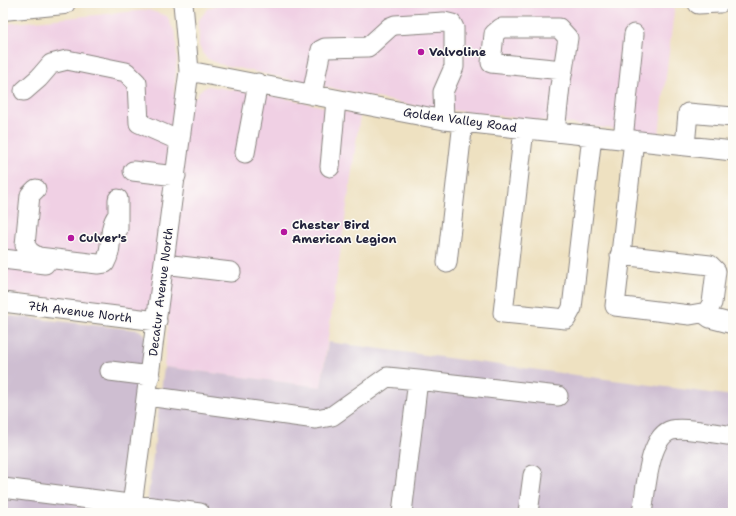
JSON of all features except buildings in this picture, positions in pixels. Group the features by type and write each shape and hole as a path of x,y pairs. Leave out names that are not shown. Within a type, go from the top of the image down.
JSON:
{"highway":[{"path":"3,9 64,3"}],"street":[{"name":"Decatur Avenue North","path":"132,509 189,71 183,3"},
{"path":"698,4 720,3"},
{"path":"312,95 321,50 325,48 368,47 390,27 395,25 444,22 452,24 454,28 454,67 443,92 444,120"},
{"path":"620,255 710,265 716,271 712,303 707,312 690,315 615,306 620,255 634,34"},
{"path":"24,91 40,78 51,64 68,60 126,72 137,83 139,123 180,141"},
{"path":"555,132 563,70"},
{"name":"Golden Valley Road","path":"189,71 258,83 336,100 444,120 733,151"},
{"path":"245,153 258,83"},
{"path":"330,167 336,100"},
{"path":"684,146 688,113 733,117"},
{"path":"447,263 463,122"},
{"path":"524,129 504,313 566,319 572,308 592,136"},
{"path":"133,171 176,176"},
{"path":"3,259 104,269 115,259 119,223 117,208 113,222 109,256 105,263 98,264 38,257 30,252 24,245 30,196 36,189"},
{"path":"164,264 231,272"},
{"name":"7th Avenue North","path":"3,302 157,321"},
{"path":"703,313 710,318 733,324"},
{"path":"110,371 150,376"},
{"path":"147,396 316,419 332,416 387,377 558,396"},
{"path":"402,513 418,380"},
{"path":"642,513 652,455 661,435 672,430 733,436"},
{"path":"528,513 533,475"},
{"path":"3,488 132,509 200,513"}],"shaded area":[{"path":"223,3 675,3 659,134 415,106 219,64 206,58 199,46 199,20 208,8"},
{"path":"148,10 167,16 176,35 177,59 174,94 196,98 199,91 208,86 276,96 360,115 321,387 164,367 169,314 3,293 3,24"},
{"path":"3,315 139,330 144,334 147,341 125,513 3,513"},
{"path":"328,342 733,396 733,513 146,513 164,367 321,387"}],"place":[{"name":"Valvoline","path":"421,52"},
{"name":"Chester Bird American Legion","path":"284,232"},
{"name":"Culver's","path":"71,238"}]}
